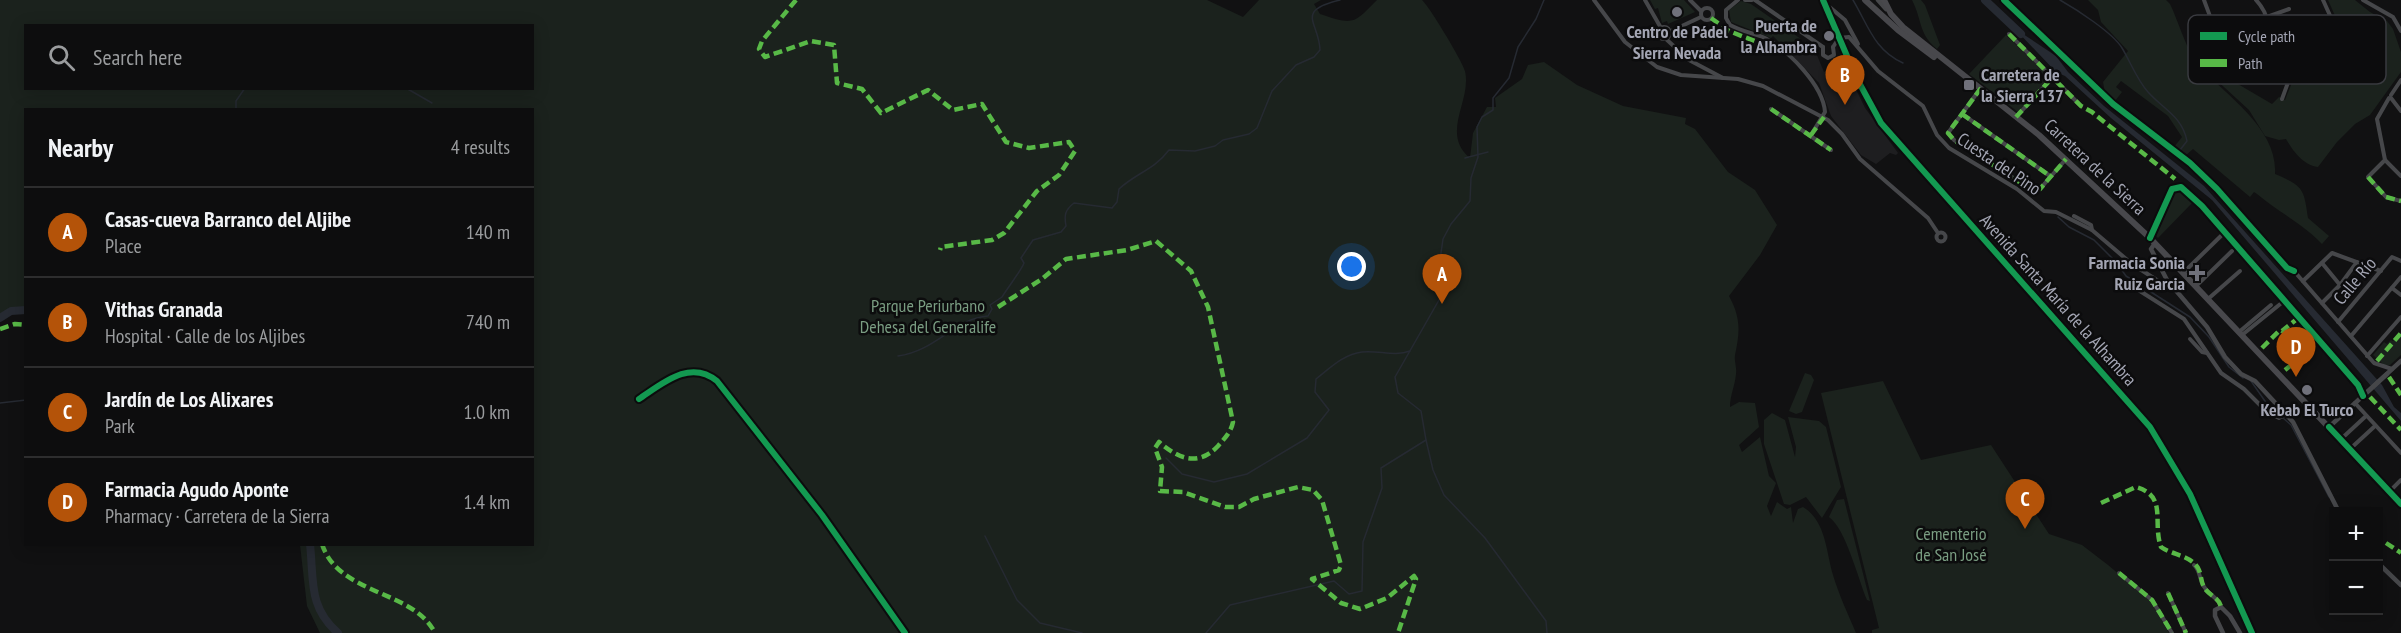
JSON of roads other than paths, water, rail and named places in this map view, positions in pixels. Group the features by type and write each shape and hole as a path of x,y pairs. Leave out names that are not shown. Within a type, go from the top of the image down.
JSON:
{"main road":[{"path":"1865,0 1913,42 1959,71"},
{"path":"1884,0 1891,14"},
{"name":"Carretera de la Sierra","path":"1891,14 2066,159 2152,241 2401,504"}],"street":[{"path":"1594,0 1625,42 1646,60 1669,72 1696,78 1724,78 1763,86 1807,111 1824,117 1842,134 1860,159 1928,218 1938,233"},
{"path":"1645,0 1661,28 1670,32"},
{"path":"1666,39 1670,32 1701,14 1690,0"},
{"path":"1738,0 1726,10 1727,22 1772,42 1806,72 1823,97 1824,117 1812,135"},
{"path":"1745,0 1754,0 1823,47 1827,45 1833,47"},
{"name":"Carretera de la Sierra","path":"1878,0 1891,14"},
{"path":"2204,0 2210,15"},
{"path":"2256,0 2266,15"},
{"path":"2323,0 2330,15"},
{"path":"2363,0 2393,17 2401,31"},
{"name":"Avenida Santa María de la Alhambra","path":"1824,2 1881,123 2150,427 2190,494 2252,633"},
{"name":"Cuesta del Pino","path":"1824,2 1845,20 1860,47 1878,71 1923,106 1936,135 1949,148 2017,189 2044,211 2056,212 2092,230"},
{"path":"2272,15 2289,9"},
{"path":"1661,28 1658,34 1660,38 1666,39 1698,66 1724,78"},
{"path":"2008,34 2081,106"},
{"name":"Cuesta del Pino","path":"1839,38 1847,36 1860,47"},
{"path":"1823,47 1823,55 1828,58 1834,55 1833,47 1839,38"},
{"path":"1696,78 1700,73 1698,66"},
{"path":"2016,117 2052,78"},
{"path":"2401,80 2377,119 2385,160 2401,176"},
{"path":"2282,99 2287,84"},
{"path":"1981,88 1948,133 1960,145 2032,190 2040,189 2066,159"},
{"path":"2390,97 2401,111"},
{"path":"1771,110 1812,135 1831,150"},
{"path":"1962,114 2050,176"},
{"path":"2385,160 2368,177 2386,197 2401,201"},
{"path":"2337,507 2299,431 2283,417 2255,381 2241,374 2225,357 2207,327 2172,286 2151,249 2172,189 2177,186 2202,206 2365,393"},
{"path":"2074,216 2091,225 2092,230 2133,264 2166,286 2172,286"},
{"path":"2183,273 2225,232"},
{"path":"2196,286 2232,251"},
{"path":"2303,281 2332,253 2381,271"},
{"name":"Calle Río","path":"2338,321 2392,257 2401,261"},
{"path":"2322,303 2340,285 2357,262"},
{"path":"2322,263 2340,285"},
{"path":"2294,271 2367,356 2378,366 2392,369"},
{"path":"2208,299 2240,272"},
{"path":"2350,336 2401,277"},
{"path":"2132,286 2184,319 2221,373 2244,389 2267,412 2283,417"},
{"path":"2392,288 2401,295"},
{"path":"2241,334 2284,301"},
{"path":"2241,334 2271,305"},
{"path":"2367,356 2401,317"},
{"path":"2190,339 2202,352 2208,353"},
{"path":"2329,427 2401,361"},
{"path":"639,399 682,373 699,372 717,381 822,515 905,633"},
{"path":"2355,403 2401,453"},
{"path":"2340,440 2366,416"},
{"path":"2350,450 2375,425"},
{"path":"2389,492 2401,480"},
{"path":"2194,565 2198,568 2201,582 2220,601 2221,608 2230,616 2240,633"},
{"path":"2383,566 2401,585"},
{"path":"2119,573 2152,600 2172,633"},
{"path":"2168,593 2186,633"},
{"path":"2221,608 2215,610 2214,615 2223,633"}],"waterway":[{"path":"898,356 923,348 965,322 988,316 992,309 990,305 1002,297 1020,270 1024,263 1021,258 1033,240 1061,232 1066,226 1067,210 1074,203 1112,208 1117,202 1119,189 1151,167 1169,150 1195,151 1215,146 1223,140 1249,134 1257,128 1272,91 1296,65 1314,57 1320,50 1312,19 1313,13 1326,4 1340,0"},
{"path":"1206,633 1230,605 1334,581 1349,594 1362,591 1363,542 1382,488 1381,468 1426,440 1421,411 1398,393 1395,377 1443,293 1440,260 1443,239 1451,224 1470,201 1471,178 1478,157 1477,127 1482,117 1493,110 1493,98 1509,78 1518,47 1536,19 1544,0"},
{"path":"1853,0 1878,44 1893,58 1903,63"},
{"path":"1985,0 2021,34"},
{"path":"2060,0 2111,35 2122,48 2144,87 2171,113 2185,132 2187,141 2180,150"},
{"path":"236,108 236,101 244,90"},
{"path":"409,90 432,103"},
{"path":"1465,158 1488,152"},
{"path":"2058,217 2069,227 2094,240 2116,262 2126,276 2190,317 2209,337 2229,367 2243,378"},
{"path":"0,318 11,311 24,310"},
{"path":"1166,458 1182,474 1214,482 1247,474 1307,438 1329,410 1315,392 1316,379 1332,366 1355,353 1410,351"},
{"path":"2251,381 2267,404 2291,425 2329,497"},
{"path":"0,403 24,400"},
{"path":"1426,440 1433,470 1444,495 1485,538 1546,621 1547,633"},
{"path":"985,536 1017,600 1040,623 1082,633"},
{"path":"310,546 317,603 328,623 338,633"}],"place":[{"name":"Centro de Pádel Sierra Nevada","path":"1677,12"},
{"name":"Puerta de la Alhambra","path":"1829,36"},
{"name":"Carretera de la Sierra 137","path":"1969,85"},
{"name":"Vithas Granada","path":"1845,105"},
{"name":"Farmacia Sonia Ruiz Garcia","path":"2197,273"},
{"name":"Casas-cueva Barranco del Aljibe","path":"1442,304"},
{"name":"Farmacia Agudo Aponte","path":"2296,377"},
{"name":"Kebab El Turco","path":"2307,390"},
{"name":"Jardín de Los Alixares","path":"2025,529"}],"park label":[{"name":"Parque Periurbano Dehesa del Generalife","path":"928,316"},
{"name":"Cementerio de San José","path":"1951,544"}]}
